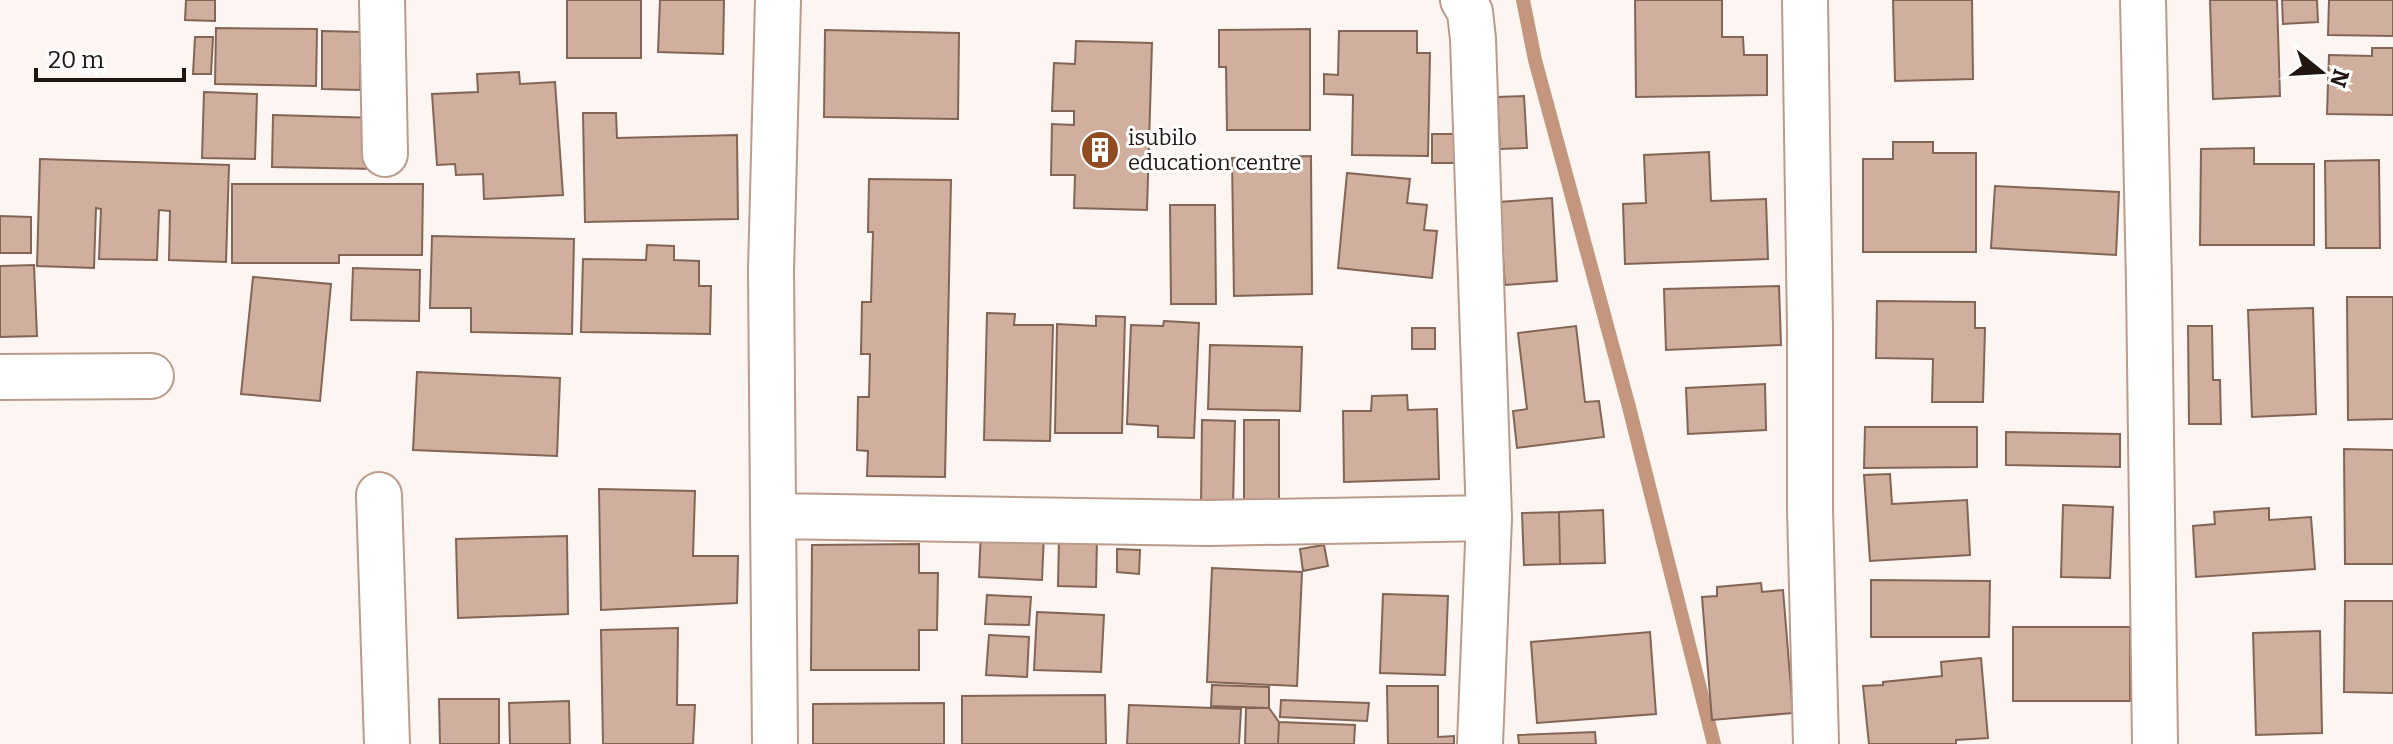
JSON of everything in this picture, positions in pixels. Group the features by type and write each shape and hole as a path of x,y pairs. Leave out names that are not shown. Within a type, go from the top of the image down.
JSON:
{"street":[{"path":"382,0 385,154"},
{"path":"775,744 771,271 778,0"},
{"path":"1463,0 1470,12 1473,39 1489,518 1480,744"},
{"path":"1805,0 1810,509 1816,744"},
{"path":"2143,0 2155,744"},
{"path":"0,377 151,376"},
{"path":"379,495 387,744"},
{"path":"773,516 1208,523 1489,518"}],"building":[{"path":"186,0 215,0 215,21 185,20"},
{"path":"567,0 641,0 641,58 567,58"},
{"path":"660,0 724,0 723,54 658,52"},
{"path":"1635,0 1722,0 1722,37 1743,37 1744,55 1767,55 1767,95 1636,97"},
{"path":"1893,0 1972,0 1973,79 1895,81"},
{"path":"2210,0 2277,0 2280,96 2213,99"},
{"path":"2282,0 2317,0 2318,22 2283,24"},
{"path":"2329,0 2393,0 2393,36 2328,35"},
{"path":"216,28 317,29 316,86 215,84"},
{"path":"1310,29 1310,130 1227,130 1226,67 1219,67 1219,30"},
{"path":"825,30 959,33 958,119 824,117"},
{"path":"322,31 362,32 360,90 322,89"},
{"path":"1339,31 1417,31 1417,53 1430,53 1428,156 1352,155 1353,95 1324,94 1324,74 1338,75"},
{"path":"195,37 213,37 211,74 193,74"},
{"name":"isubilo education centre","path":"1076,41 1152,43 1147,210 1074,208 1075,175 1051,175 1052,124 1074,125 1074,111 1052,111 1054,63 1075,64"},
{"path":"2372,48 2393,48 2393,115 2327,114 2329,55 2372,56"},
{"path":"519,72 520,84 555,82 563,195 484,199 483,174 456,175 455,164 437,165 432,94 478,92 477,74"},
{"path":"204,92 257,94 255,159 202,158"},
{"path":"1524,96 1527,148 1500,149 1497,97"},
{"path":"583,113 616,113 617,138 737,135 738,219 585,222"},
{"path":"273,115 377,118 376,169 272,167"},
{"path":"1432,134 1454,134 1454,163 1432,163"},
{"path":"1893,142 1933,142 1933,153 1976,153 1976,252 1863,252 1863,159 1893,159"},
{"path":"2254,148 2254,164 2314,164 2314,245 2200,245 2201,149"},
{"path":"1709,152 1711,201 1766,199 1768,259 1625,264 1623,204 1646,203 1644,155"},
{"path":"1311,156 1312,294 1234,296 1232,158"},
{"path":"40,159 229,165 226,262 169,260 170,211 159,210 157,260 99,259 101,209 96,208 94,268 37,266"},
{"path":"2379,160 2380,248 2326,248 2325,161"},
{"path":"1347,173 1410,179 1407,203 1427,205 1424,230 1437,231 1432,278 1338,268"},
{"path":"869,179 951,180 945,477 867,476 868,451 857,450 858,397 869,397 870,354 861,354 862,302 871,302 873,232 868,232"},
{"path":"232,184 423,184 422,255 339,255 339,263 232,263"},
{"path":"1995,186 2119,192 2116,255 1991,248"},
{"path":"1552,198 1557,281 1505,285 1499,202"},
{"path":"1170,205 1215,205 1216,304 1171,304"},
{"path":"0,216 31,217 31,253 0,253"},
{"path":"432,236 574,239 572,334 471,332 471,308 430,308"},
{"path":"647,245 674,246 674,260 699,261 699,286 711,286 710,334 581,332 583,259 646,260"},
{"path":"34,265 37,336 0,337 0,266"},
{"path":"353,268 420,270 419,321 351,320"},
{"path":"253,277 331,284 320,401 241,394"},
{"path":"1779,286 1781,345 1666,350 1664,289"},
{"path":"2347,297 2393,297 2393,419 2348,420"},
{"path":"1877,301 1975,302 1975,328 1985,328 1983,402 1932,402 1933,359 1876,358"},
{"path":"2313,308 2316,414 2252,417 2248,310"},
{"path":"987,313 1015,314 1014,325 1053,325 1050,441 984,440"},
{"path":"1096,316 1125,317 1122,433 1055,433 1057,324 1096,326"},
{"path":"1164,321 1199,323 1194,438 1158,437 1158,426 1127,424 1131,325 1163,326"},
{"path":"1576,326 1585,402 1599,401 1604,437 1517,448 1513,411 1527,409 1518,333"},
{"path":"2188,326 2212,326 2213,380 2220,380 2221,424 2189,424"},
{"path":"1412,328 1435,328 1435,349 1412,349"},
{"path":"1210,345 1302,347 1300,411 1208,409"},
{"path":"417,372 560,378 557,456 413,450"},
{"path":"1765,384 1766,430 1688,434 1686,388"},
{"path":"1407,395 1408,410 1437,409 1439,479 1344,482 1343,411 1371,411 1372,396"},
{"path":"1202,420 1235,421 1233,506 1201,506"},
{"path":"1244,420 1279,420 1279,508 1244,507"},
{"path":"1865,427 1977,427 1977,467 1864,468"},
{"path":"2006,432 2120,434 2120,467 2006,465"},
{"path":"2344,449 2393,450 2393,564 2345,564"},
{"path":"1890,474 1892,504 1967,500 1970,555 1870,561 1864,475"},
{"path":"599,489 695,491 693,556 738,556 737,603 601,610"},
{"path":"2063,505 2113,507 2110,578 2061,577"},
{"path":"2269,508 2269,520 2311,517 2315,569 2196,577 2193,526 2215,524 2214,512"},
{"path":"1603,510 1605,563 1560,564 1559,512"},
{"path":"1559,512 1560,564 1524,565 1522,513"},
{"path":"981,531 1044,534 1042,580 979,577"},
{"path":"567,536 568,614 458,618 456,539"},
{"path":"1059,537 1097,538 1096,587 1058,586"},
{"path":"919,544 919,573 938,573 937,630 919,630 919,670 811,670 812,545"},
{"path":"1324,545 1328,566 1303,571 1300,549"},
{"path":"1117,549 1140,550 1139,574 1117,572"},
{"path":"1212,568 1302,572 1297,686 1207,682"},
{"path":"1871,580 1990,581 1989,637 1871,637"},
{"path":"1761,583 1762,592 1783,590 1793,713 1712,720 1702,597 1717,596 1717,587"},
{"path":"1383,594 1448,596 1445,675 1380,673"},
{"path":"987,595 1031,597 1029,625 985,624"},
{"path":"2345,601 2393,601 2393,693 2344,692"},
{"path":"1037,612 1104,615 1101,672 1034,670"},
{"path":"2013,627 2130,627 2130,701 2013,701"},
{"path":"678,628 677,705 695,705 693,744 603,744 601,630"},
{"path":"2320,631 2322,733 2256,735 2253,633"},
{"path":"1650,632 1656,714 1537,723 1531,642"},
{"path":"989,635 1029,637 1027,677 986,675"},
{"path":"1981,658 1988,738 1956,740 1956,744 1869,744 1863,686 1942,676 1941,662"},
{"path":"1212,685 1269,687 1269,708 1211,706"},
{"path":"1387,686 1438,686 1438,737 1454,736 1454,744 1388,744"},
{"path":"1105,695 1106,744 962,744 962,696"},
{"path":"439,699 499,699 499,744 440,744"},
{"path":"1281,700 1369,703 1367,721 1280,717"},
{"path":"569,701 570,744 510,744 509,703"},
{"path":"944,703 944,744 813,744 813,704"},
{"path":"1129,705 1241,709 1239,744 1127,744"},
{"path":"1246,708 1269,708 1279,722 1278,744 1245,744"},
{"path":"1279,722 1355,725 1354,744 1278,744"},
{"path":"1595,732 1596,744 1519,744 1518,735"}],"waterway":[{"path":"1523,0 1535,60 1629,407 1714,744"}],"place":[{"name":"isubilo education centre","path":"1100,150"}]}
